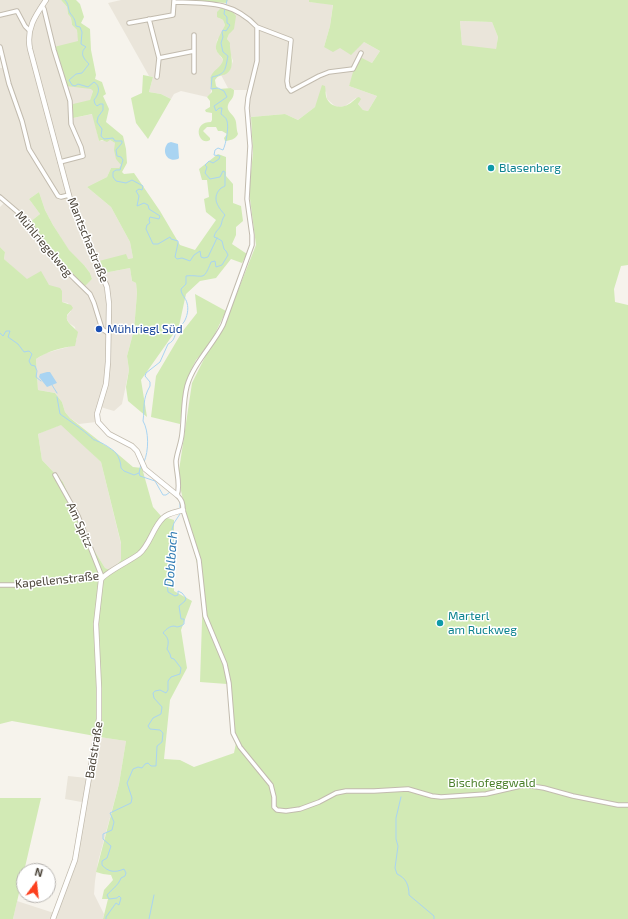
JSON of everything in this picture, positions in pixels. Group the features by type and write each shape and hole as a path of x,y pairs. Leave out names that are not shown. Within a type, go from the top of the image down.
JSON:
{"street":[{"name":"Mantschastraße","path":"46,0 32,22 28,38 30,49 69,195 75,213 106,282 109,298 108,370 106,384 97,414 98,422 109,434 132,446 138,451 142,463 150,473 178,495"},
{"path":"129,23 173,15 174,1 228,6 249,18 257,26 291,40 287,81 288,87 291,91 329,72 353,69 361,53"},
{"path":"42,6 70,101 71,124 81,147 83,156 60,162"},
{"path":"0,15 18,11 25,26 30,30"},
{"path":"149,19 159,58 157,77"},
{"path":"257,26 257,61 247,108 250,146 247,199 252,245 223,325 193,373 187,386 182,434 177,455 176,469 179,490 178,495 181,499 199,560 205,616 225,664 229,683 233,733 240,747 271,785 274,797 274,807 277,810 286,811 300,809 319,802 336,793 346,791 374,792 408,789 432,796 442,797 486,794 525,785 618,805 628,805"},
{"path":"194,35 194,72"},
{"path":"0,46 9,84 31,153 58,196 61,197 69,195"},
{"path":"159,58 194,51"},
{"name":"Mühlriegelweg","path":"0,197 27,220 59,265 90,294 102,328 108,333"},
{"name":"Am Spitz","path":"55,475 78,516 102,577"},
{"name":"Kapellenstraße","path":"0,585 22,585 102,577 140,553 162,518 183,510"},
{"name":"Badstraße","path":"53,919 75,860 99,720 96,624 102,577"}],"shaded area":[{"path":"0,0 61,0 67,7 72,25 77,30 93,91 90,100 73,118 93,114 99,141 110,140 115,143 122,165 119,168 111,168 107,177 87,187 111,207 130,242 133,258 128,259 104,273 130,268 132,281 136,283 137,293 134,330 127,356 129,370 122,404 114,411 97,406 95,418 96,422 79,424 70,418 65,412 62,402 55,393 38,390 36,359 46,353 68,347 77,339 75,327 69,323 67,319 67,316 71,311 68,303 62,302 62,295 27,280 4,259 5,252 0,247 0,207 4,203 25,220 60,270 81,288 92,279 90,273 84,265 69,251 53,225 45,210 39,192 29,199 40,214 30,222 25,215 0,195 0,68 3,68 0,56"},
{"path":"121,0 174,0 174,3 212,4 226,7 228,0 309,0 309,2 333,4 330,26 324,47 340,48 364,42 380,51 372,63 360,58 349,86 377,96 368,111 363,110 358,104 359,102 356,98 345,106 335,106 327,99 326,91 315,107 298,120 285,114 246,117 249,90 234,90 228,88 221,75 230,70 233,61 227,39 232,11 225,9 219,18 223,20 225,25 221,36 217,40 216,50 223,60 222,65 210,79 212,87 210,95 207,97 181,91 174,94 171,99 161,94 149,92 153,77 149,76 108,3"},
{"path":"460,21 492,22 498,37 496,50 462,46"},
{"path":"62,424 101,462 121,544 121,560 110,570 105,568 86,537 63,482 42,460 38,434"},
{"path":"94,736 126,741 119,784 98,862 95,881 94,894 104,914 103,919 13,919 17,903 23,903 57,914 76,865 87,803 65,799 68,776 87,778"}],"green space":[{"path":"61,0 76,0 80,4 84,17 81,23 90,29 91,50 96,75 95,79 102,82 106,94 103,96 109,109 106,122 123,136 126,149 127,163 122,172 124,174 134,173 160,211 180,245 195,250 216,220 206,212 204,199 209,197 207,180 202,180 199,169 218,154 226,157 226,176 233,184 233,203 241,206 243,221 236,227 236,235 232,244 247,254 242,263 231,259 216,278 200,281 186,294 179,326 141,380 147,417 128,401 126,387 129,370 127,356 134,330 137,293 136,283 132,281 130,268 104,273 99,261 126,254 128,259 133,258 130,242 111,207 87,187 107,177 111,168 119,168 121,165 116,159 114,150 115,143 110,140 107,142 102,140 99,141 92,114 73,118 73,104 90,100 93,91 91,89 66,86 54,47 78,41 77,30 72,25 67,7"},
{"path":"178,0 228,0 227,3"},
{"name":"Bischofeggwald","path":"309,0 628,0 628,265 621,266 614,289 615,302 628,305 628,919 103,919 108,899 102,899 104,890 113,880 111,875 96,872 119,784 126,741 12,721 0,724 0,247 5,252 4,259 27,279 41,271 49,285 60,288 62,291 62,302 71,305 73,308 68,314 67,320 78,332 75,346 54,350 36,359 38,390 55,393 62,402 65,412 70,418 133,467 142,468 153,507 161,516 174,520 174,591 192,601 181,630 187,668 170,700 164,759 180,760 194,767 234,753 236,743 227,684 200,682 203,591 178,477 192,383 237,293 256,245 249,191 253,153 251,117 285,114 298,120 315,107 322,85 325,86 326,96 329,102 340,107 346,106 359,97 361,99 358,104 363,110 368,111 377,96 349,86 353,72 360,57 372,63 380,51 364,42 351,55 340,48 333,52 324,47 330,26 333,5 309,2","holes":["460,21 492,22 498,37 496,49 462,45","61,425 101,462 121,543 121,560 110,570 105,568 86,537 63,482 42,460 38,434"]},
{"path":"221,8 232,11 236,16 234,29 229,34 227,39 230,43 232,64 231,68 226,74 218,76 215,80 216,86 219,89 231,88 234,90 228,107 236,121 238,134 234,138 225,141 224,138 227,134 222,131 218,131 216,127 207,127 203,131 210,138 210,140 206,141 200,137 199,130 201,126 205,123 211,122 212,120 212,113 206,112 205,110 210,107 210,101 207,97 212,92 210,78 221,65 223,60 216,49 218,40 225,25 223,20 217,17 217,12"},
{"path":"143,75 153,77 149,92 161,94 171,99 148,139 136,123 131,98 142,93"},
{"path":"39,192 45,210 53,225 69,250 90,273 92,279 84,287 60,264 30,222 40,214 29,199"},
{"path":"195,294 226,311 210,344 196,360 191,370 184,392 180,424 151,417 156,376 182,332 197,313"},
{"path":"0,798 41,798 26,863 16,863 17,903 13,919 0,919"}],"water":[{"path":"171,142 178,144 178,159 174,160 166,156 166,146"},
{"path":"50,372 57,383 47,387 39,377 40,374"}],"waterway":[{"name":"Doblbach","path":"65,0 70,13 75,20 76,26 80,27 82,32 81,44 86,47 83,51 83,56 89,64 82,73 76,74 69,80 72,85 75,86 78,84 88,87 94,82 98,86 98,93 94,100 97,106 103,104 103,110 98,117 97,122 102,129 101,136 104,139 113,138 115,141 122,141 116,150 117,156 121,157 123,160 120,170 113,172 113,177 116,181 126,183 132,180 143,186 142,190 139,189 136,191 139,196 137,206 144,203 148,205 149,209 160,216 159,219 150,217 150,223 147,225 146,229 153,244 158,244 170,237 171,239 178,241 175,257 177,259 182,258 190,261 194,255 200,251 201,257 208,257 217,238 222,241 224,249 228,255 222,265 216,267 215,261 211,262 204,275 186,276 186,284 181,289 188,305 186,318 177,329 174,339 168,344 160,362 146,373 145,376 150,382 150,386 144,403 143,421 148,441 144,462"},
{"path":"226,5 227,0"},
{"path":"217,238 214,237 225,215 217,203 216,196 220,189 225,186 225,172 223,171 220,177 210,179 205,173 207,167 205,165 209,161 213,163 219,159 220,156 214,155 215,150 218,148 223,150 227,136 228,124 226,118 221,114 222,108 219,108 216,111 214,106 227,97 224,91 218,88 211,89 212,77 224,71 228,56 223,52 221,43 223,37 222,32 223,30 226,31 230,25 227,23 227,17 224,14 225,8"},
{"path":"0,333 3,336 6,331 10,331 8,337 18,344 24,352 29,351 32,354 29,361 31,365 35,366 37,371 36,377 41,381"},
{"path":"52,385 57,393"},
{"path":"57,397 60,414 93,439 114,451 119,458 121,468 124,471 134,475 139,473"},
{"name":"Doblbach","path":"141,464 139,473 140,476 155,481 163,495 170,492"},
{"name":"Doblbach","path":"180,502 180,509"},
{"name":"Doblbach","path":"106,919 116,903 119,905 121,898 119,896 117,898 109,899 107,895 117,885 121,878 125,876 126,873 124,869 112,871 102,865 102,861 107,858 111,846 103,839 103,834 112,830 114,822 110,813 131,803 132,798 127,783 133,769 138,767 142,768 148,763 151,766 156,766 157,746 162,742 163,733 160,730 150,729 148,726 153,718 161,714 162,707 154,698 153,693 160,690 166,693 168,690 168,681 171,677 180,674 181,668 174,659 171,658 167,649 167,638 163,633 171,627 177,627 184,624 184,619 181,619 179,606 185,601 186,598 178,591 178,595 175,596 168,592 167,584 174,551 172,529 180,514"},
{"path":"401,797 396,818 396,839 398,846 395,868 397,874 406,882 409,895 434,916 434,919"},
{"path":"149,919 154,895"}],"place":[{"name":"Blasenberg","path":"491,168"},
{"name":"Mühlriegl Süd","path":"99,329"},
{"name":"Marterl am Ruckweg","path":"440,623"}]}
